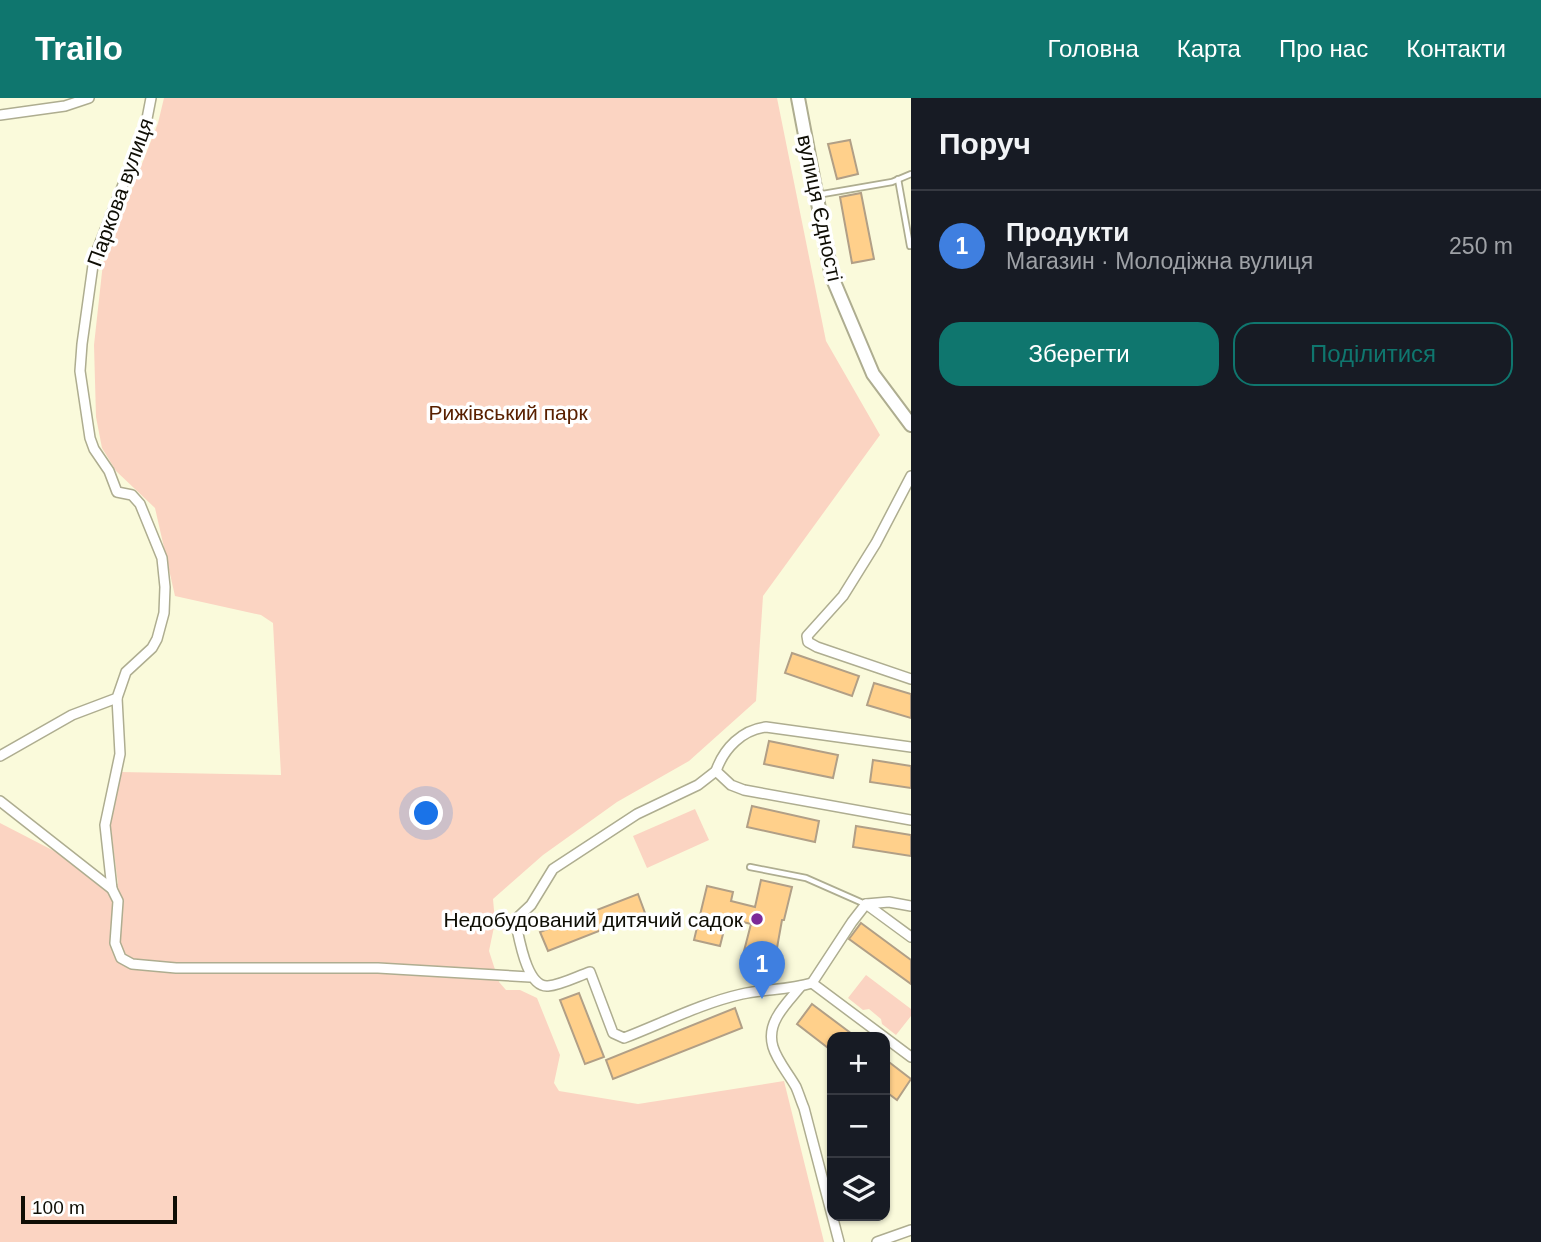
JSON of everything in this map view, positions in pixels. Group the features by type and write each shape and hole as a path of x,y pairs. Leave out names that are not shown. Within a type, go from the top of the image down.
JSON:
{"street":[{"path":"0,115 65,106 89,98"},
{"name":"Паркова вулиця","path":"117,698 126,672 152,648 161,628 165,587 162,558 138,500 129,493 117,492 94,449 86,420 79,371 94,258 145,129 151,98"},
{"name":"вулиця Єдності","path":"798,98 832,277 873,374 911,425"},
{"path":"911,477 876,543 843,596 807,636 808,642 817,647 911,679"},
{"path":"0,756 72,715 117,698 120,754 105,825 111,889"},
{"path":"866,904 812,983 742,994 624,1038 613,1033 590,972 547,986 540,985 530,976 515,920 531,905 553,869 626,821 698,785 716,771 722,756 747,731 766,727 911,747"},
{"path":"716,771 731,785 744,790 911,820"},
{"path":"0,801 111,889 118,901 115,943 121,958 132,964 176,968 378,968 530,976"},
{"path":"866,904 889,902 911,906"},
{"path":"866,904 911,937"},
{"path":"812,983 911,1057"},
{"path":"801,986 777,1016 773,1026 773,1053 797,1089 804,1108 839,1242"},
{"path":"877,1242 911,1230"}],"lane":[{"path":"817,195 911,174"},
{"path":"898,179 910,246"},
{"path":"750,867 806,878 866,904"}],"green space":[{"name":"Рижівський парк","path":"164,98 777,98 826,341 880,435 763,596 756,701 689,761 617,802 543,855 493,899 495,922 489,951 499,982 506,990 520,990 537,998 560,1055 554,1083 559,1091 638,1104 784,1081 824,1242 0,1242 0,823 118,884 110,822 120,772 281,775 273,623 261,615 175,596 155,508 116,471 102,448 96,417 94,345 103,263 158,123"},
{"path":"695,809 709,840 647,868 633,836"},
{"path":"866,975 911,1009 911,1016 896,1035 869,1009 863,1010 848,998"}],"building":[{"path":"850,140 858,174 837,179 828,144"},
{"path":"861,193 874,259 852,263 840,197"},
{"path":"792,653 859,676 852,696 785,673"},
{"path":"874,683 911,694 911,718 867,705"},
{"path":"769,741 838,755 833,778 764,764"},
{"path":"873,760 911,766 911,788 870,782"},
{"path":"752,806 819,821 815,842 747,827"},
{"path":"856,826 911,835 911,856 853,847"},
{"name":"Недобудований дитячий садок","path":"761,880 792,887 782,920 775,959 744,951 751,924 727,918 720,946 694,940 707,886 733,892 731,901 755,907"},
{"path":"638,894 645,913 548,951 540,932"},
{"path":"861,923 911,960 911,984 849,939"},
{"path":"579,993 604,1057 585,1064 560,1000"},
{"path":"812,1004 849,1032 827,1032 827,1047 797,1024"},
{"path":"735,1008 742,1028 613,1079 606,1060"},
{"path":"890,1063 911,1079 897,1100 890,1095"}],"place":[{"name":"Недобудований дитячий садок","path":"757,919"},
{"name":"Продукти","path":"762,999"}]}
